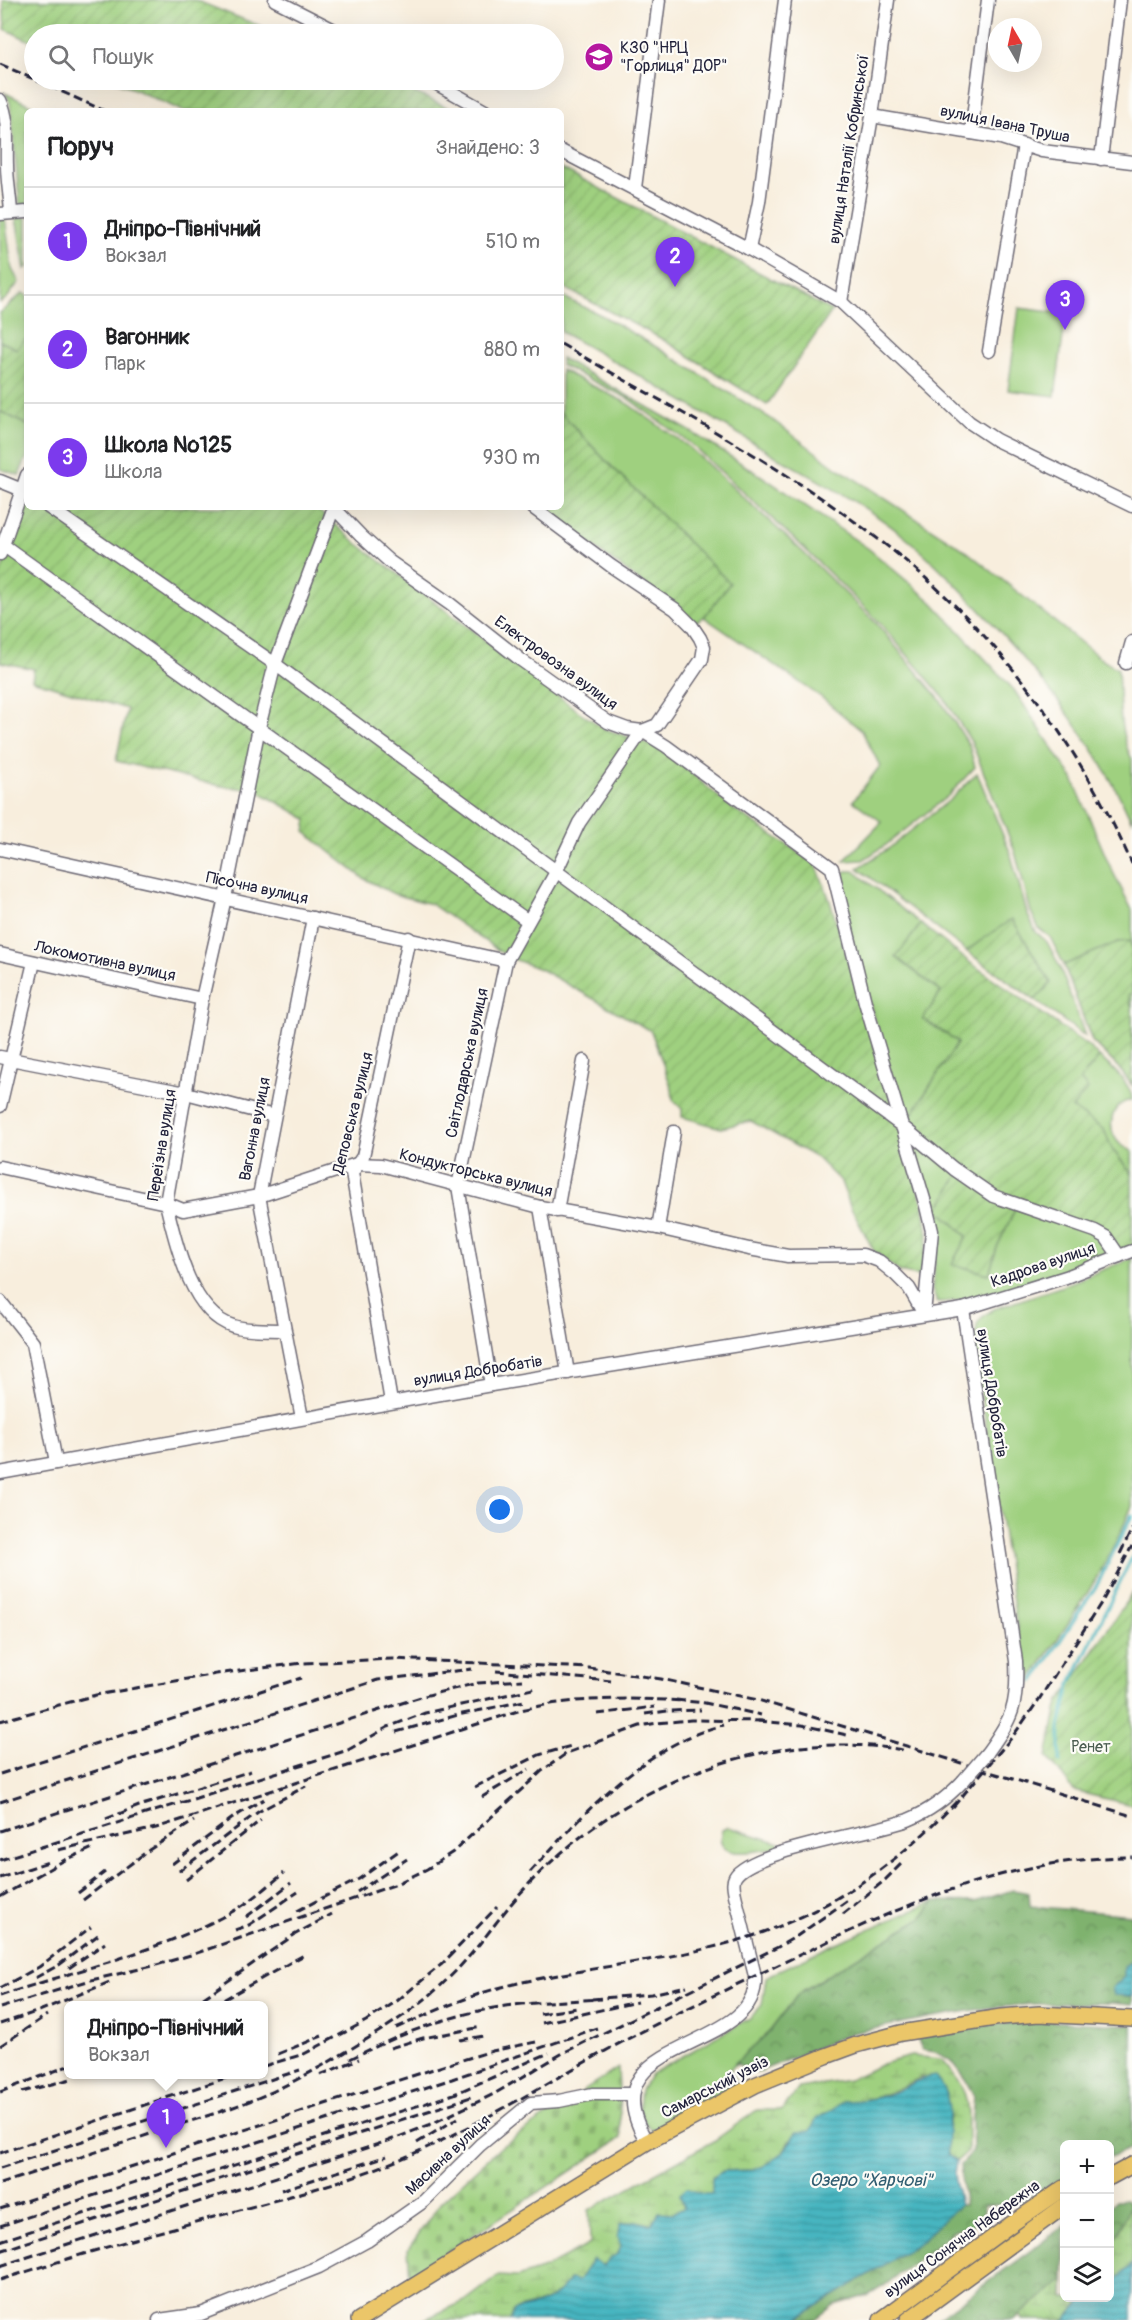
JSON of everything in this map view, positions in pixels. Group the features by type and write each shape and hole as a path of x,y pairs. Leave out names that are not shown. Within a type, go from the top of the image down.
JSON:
{"main road":[{"name":"Самарський узвіз","path":"359,2320 647,2142 755,2085 789,2070 880,2038 963,2022 1030,2015 1082,2015 1132,2019"},
{"path":"1114,2164 1132,2156"},
{"path":"1114,2175 1132,2165"},
{"name":"вулиця Сонячна Набережна","path":"881,2320 1010,2225 1060,2191"},
{"name":"вулиця Сонячна Набережна","path":"908,2320 1060,2210"}],"street":[{"path":"275,0 322,24"},
{"path":"634,188 659,0"},
{"path":"748,249 759,202 785,0"},
{"name":"вулиця Наталії Кобринської","path":"841,302 872,116 888,0"},
{"path":"970,133 988,0"},
{"path":"1101,159 1120,0"},
{"path":"448,90 480,108"},
{"path":"0,100 4,108 7,141 6,213 24,212"},
{"name":"вулиця Івана Труша","path":"872,116 1001,138 1042,151 1132,162"},
{"path":"989,351 1024,145"},
{"path":"564,153 748,249 841,302 969,422 996,440 1132,506"},
{"path":"0,481 24,491"},
{"path":"24,494 2,550 259,727 528,921"},
{"path":"52,510 275,664 902,1126 954,1169 993,1196 1095,1231 1106,1237 1119,1256"},
{"name":"Переїзна вулиця","path":"284,1330 232,1326 219,1319 200,1301 189,1278 166,1203 202,999 259,727 275,664 333,510"},
{"name":"Електровозна вулиця","path":"337,510 390,562 450,604 520,660 608,722 642,731 666,746 832,868 865,1002 902,1126"},
{"name":"Світлодарська вулиця","path":"491,1385 458,1186 506,961 556,872 579,823 642,731 657,725 702,658 704,647 692,626 675,609 611,566 536,510"},
{"path":"1126,663 1132,642"},
{"name":"Пісочна вулиця","path":"0,849 506,961"},
{"name":"Вагонна вулиця","path":"302,1418 259,1196 313,918"},
{"name":"Деповська вулиця","path":"391,1402 352,1173 363,1156 409,938"},
{"name":"Локомотивна вулиця","path":"0,954 202,999"},
{"path":"0,1106 5,1058 34,962"},
{"path":"5,1058 186,1093 274,1116"},
{"path":"557,1211 584,1061"},
{"path":"902,1126 932,1231 924,1314"},
{"path":"658,1228 674,1132"},
{"name":"Кондукторська вулиця","path":"0,1167 166,1203 183,1210 259,1196 357,1164 381,1165 557,1211 658,1228 749,1250 789,1256 863,1255 879,1262 895,1274 909,1288 924,1314"},
{"path":"540,1207 568,1373"},
{"name":"Кадрова вулиця","path":"963,1309 1066,1277 1132,1251"},
{"path":"0,1301 33,1343 56,1462"},
{"name":"вулиця Добробатів","path":"0,1473 391,1402 963,1309 1016,1660 1017,1684 1012,1714 987,1753 963,1781 933,1808 904,1822 801,1847 750,1864 741,1871 733,1883 755,1976 756,1986 753,1999 739,2015 653,2064 639,2077 632,2094"},
{"name":"Масивна вулиця","path":"159,2320 201,2314 319,2266 367,2241 424,2201 480,2145 531,2103 593,2094 632,2094"},
{"path":"632,2094 636,2123 647,2142"}],"green space":[{"path":"3,0 195,0 255,24 24,24 24,38 5,29"},
{"path":"136,90 408,90 448,108 176,108"},
{"path":"5,93 37,108 24,108 24,206 20,206 10,102"},
{"path":"564,170 832,311 767,405 662,339 564,288"},
{"path":"5,217 12,269 19,282 7,298 0,303 0,218"},
{"path":"16,218 24,218 24,263"},
{"path":"24,294 24,341 17,350 0,341 0,313"},
{"path":"564,297 603,316 658,348 770,418 833,465 965,550 1104,661 1118,669 1122,727 1132,759 1132,822 1088,743 1053,695 995,626 926,555 901,534 856,503 670,393 564,334"},
{"path":"1019,308 1066,314 1055,396 1008,390"},
{"path":"0,341 17,349 24,341 24,423 0,411"},
{"path":"564,360 688,430 763,477 869,549 932,602 1014,690 1073,779 1109,864 1132,910 1132,1085 1092,1041 1064,965 1050,937 1039,929 1031,912 1015,852 972,743 944,698 879,622 806,550 691,444 627,398 564,366"},
{"path":"564,372 625,402 689,447 803,552 877,624 941,701 969,745 975,767 949,795 886,845 863,860 844,861 882,822 853,801 880,766 862,731 821,697 704,617 729,583 564,416"},
{"path":"0,411 24,423 24,463 19,475 0,469"},
{"path":"564,416 604,459 730,583 704,617 695,622 544,510 564,510"},
{"path":"24,504 24,510 318,510 358,544 578,711 605,729 663,749 733,809 816,864 829,898 924,1207 928,1235 922,1277 900,1272 874,1251 850,1206 841,1182 817,1158 751,1121 721,1128 682,1117 682,1109 673,1100 672,1089 651,1031 540,969 508,957 431,904 394,894 363,878 305,832 307,819 256,790 221,786 116,761 127,709 32,680 34,669 0,662 0,575"},
{"path":"977,773 1010,852 1027,913 1036,932 1047,942 1060,967 1085,1036 973,956 858,868 888,849 951,799"},
{"path":"846,871 854,871 921,924 896,957 941,992 923,1019 958,1042 906,1123 850,939 841,880"},
{"path":"1012,919 1051,983 1035,1000 966,951"},
{"path":"921,924 968,961 1088,1046 1099,1057 1080,1080 1088,1089 1072,1108 1104,1130 1112,1149 1132,1174 1132,1247 1120,1252 1109,1235 1019,1201 997,1247 989,1274 952,1264 967,1236 938,1209 960,1173 905,1125 958,1042 923,1019 941,992 896,957"},
{"path":"1130,941 1132,993 1128,995 1132,1008 1132,1085 1092,1041 1064,965 1118,942"},
{"path":"1099,1057 1120,1076 1131,1094 1132,1100 1119,1106 1112,1117 1111,1124 1119,1143 1132,1151 1132,1174 1112,1149 1104,1130 1072,1108 1087,1089 1080,1080"},
{"path":"907,1127 961,1168 938,1209 967,1236 952,1264 989,1274 997,1247 1019,1201 1098,1227 1109,1235 1120,1252 1055,1279 1031,1286 983,1297 937,1302 932,1290 937,1240 934,1215"},
{"path":"1132,1258 1132,1506 1097,1576 1026,1686 974,1347 977,1324 983,1316 994,1309 1060,1287"},
{"name":"Ренет","path":"1132,1593 1132,1805 1074,1791 1047,1756 1059,1702"},
{"path":"728,1827 780,1843 779,1847 751,1852 731,1851 724,1847 721,1841 722,1830"},
{"path":"1013,1890 1029,1893 1030,1906 1132,1915 1132,1961 1127,1964 1124,1977 1114,1986 1114,1995 1132,1996 1132,2005 1032,2004 987,2008 852,2033 756,2073 735,2063 770,2031 799,1993 921,1918 935,1901 975,1902"},
{"path":"935,1901 921,1918 799,1993 770,2031 730,2069 738,2088 661,2129 651,2129 646,2124 639,2109 641,2090 651,2074 750,2018 762,2005 766,1977 832,1945"},
{"path":"1039,2021 1132,2025 1132,2148 1114,2155 1114,2140 1060,2140 1060,2180 1014,2205 984,2205 984,2212 974,2224 954,2231 884,2286 869,2295 834,2305 814,2320 795,2320 925,2239 960,2205 964,2205 960,2165 973,2151 974,2097 965,2079 950,2060 935,2052 922,2050 917,2037 989,2025"},
{"path":"911,2056 941,2059 952,2071 964,2092 968,2112 968,2151 956,2162 948,2155 946,2140 950,2116 922,2077 894,2091 875,2097 843,2101 810,2131 789,2141 784,2152 764,2166 753,2170 723,2171 712,2194 702,2194 684,2208 651,2225 637,2221 621,2245 618,2254 578,2281 570,2279 553,2297 514,2310 510,2320 423,2320 465,2301 498,2276 517,2277 545,2268 590,2244 589,2210 715,2140 757,2110 782,2110 799,2088 849,2080 882,2064"},
{"path":"618,2068 621,2138 410,2277 408,2249 441,2202 502,2146"},
{"path":"1126,2200 1131,2205 1114,2238 1114,2202"},
{"path":"1131,2205 1132,2264 1114,2283 1114,2238"},
{"path":"1060,2229 1060,2283 1013,2320 936,2320"},
{"path":"1060,2283 1060,2302 1081,2302 1065,2320 1022,2320 1020,2315"}],"water":[{"path":"1132,1961 1132,1996 1114,1995 1112,1988 1124,1977 1124,1967"},
{"name":"Озеро \"Харчові\"","path":"935,2076 942,2086 948,2105 948,2155 956,2162 954,2175 960,2205 925,2239 795,2320 510,2320 514,2310 546,2301 559,2292 570,2279 578,2281 593,2259 603,2266 610,2258 618,2254 621,2245 617,2237 620,2225 637,2221 651,2225 659,2212 673,2213 684,2208 680,2194 687,2188 702,2194 712,2194 712,2178 723,2171 753,2170 764,2166 784,2152 796,2132 810,2131 817,2118 843,2101 881,2097 922,2079"},
{"path":"1132,2264 1132,2320 1065,2320 1081,2302 1114,2302 1114,2283"}],"waterway":[{"path":"1033,1682 1097,1585 1132,1515"},
{"path":"1060,1762 1060,1727 1070,1685 1132,1557"}],"railway":[{"path":"0,64 24,75"},
{"path":"58,90 98,108"},
{"path":"564,346 721,435 799,483 874,536 915,569 954,605 1024,683 1084,770 1132,864"},
{"path":"1120,1554 1132,1529"},
{"path":"953,1807 1013,1736 1038,1701 1103,1600 1132,1546"},
{"path":"0,1721 96,1695 216,1674 302,1663 392,1659 589,1668 661,1679 758,1700 1132,1816"},
{"path":"0,1802 378,1680 472,1669"},
{"path":"496,1671 611,1681"},
{"path":"0,1774 301,1678"},
{"path":"0,1831 424,1696 478,1683 523,1680"},
{"path":"0,1860 348,1750 388,1727 425,1713 537,1688"},
{"path":"58,1850 156,1828 521,1710 562,1703 602,1700 685,1701"},
{"path":"676,1700 705,1703 761,1715"},
{"path":"396,1732 458,1715 524,1701"},
{"path":"597,1714 655,1707"},
{"path":"645,1714 701,1710"},
{"path":"0,2008 91,1980 194,1954 394,1885 427,1869 453,1852 542,1771 567,1753 640,1726 657,1723 691,1720 767,1721"},
{"path":"758,1721 802,1725 847,1735"},
{"path":"530,1872 594,1805 641,1765 694,1735 723,1725"},
{"path":"0,2184 249,2101 276,2090 342,2054 425,2000 455,1972 527,1886 565,1850 606,1818 651,1792 698,1771 748,1756 799,1747 851,1745 903,1750"},
{"path":"475,1787 539,1755 571,1746"},
{"path":"482,1797 529,1769"},
{"path":"106,1819 139,1806 251,1771"},
{"path":"179,1871 258,1812 306,1786"},
{"path":"172,1864 234,1817 264,1799"},
{"path":"396,2028 461,2000 502,1987 567,1973 700,1950 764,1932 792,1921 819,1908 869,1878 915,1841 958,1800"},
{"path":"186,1880 261,1820"},
{"path":"83,1900 149,1850 194,1821"},
{"path":"0,1897 63,1861 93,1848"},
{"path":"297,1911 359,1879 400,1850"},
{"path":"0,2280 124,2242 314,2189 399,2160 473,2125 684,2010 851,1931 928,1898 1006,1873 1089,1859 1132,1857"},
{"path":"357,1892 407,1859"},
{"path":"843,1914 885,1880 904,1861"},
{"path":"0,1878 48,1862"},
{"path":"78,1893 105,1872"},
{"path":"0,1996 180,1937 243,1905 284,1873"},
{"path":"246,1917 291,1883"},
{"path":"235,1930 249,1925 298,1892"},
{"path":"0,2266 388,2141 429,2125 494,2094 563,2053 778,1947 848,1900"},
{"path":"268,2065 304,2054 366,2021 397,2001 442,1964 497,1907"},
{"path":"199,2001 294,1935 332,1914"},
{"path":"0,1988 39,1967 91,1927"},
{"path":"35,1978 59,1965 98,1935"},
{"path":"69,1968 105,1943"},
{"path":"221,2001 304,1955"},
{"path":"0,2024 39,2011 112,1981"},
{"path":"592,1999 651,1994 687,1986"},
{"path":"350,2059 423,2027 479,2011 524,2004 601,1999"},
{"path":"542,2023 637,2002"},
{"path":"540,2014 577,2008"},
{"path":"0,2046 47,2015"},
{"path":"390,2048 423,2038 482,2027"},
{"path":"0,2226 452,2079 597,2028"},
{"path":"278,2054 322,2036"},
{"path":"460,2040 484,2036"},
{"path":"0,2209 452,2063 492,2051 536,2042"},
{"path":"0,2241 454,2094 549,2053"},
{"path":"320,2075 359,2059"},
{"path":"0,2092 64,2068"},
{"path":"0,2168 300,2070"},
{"path":"22,2092 71,2079"},
{"path":"0,2153 223,2079"},
{"path":"0,2251 471,2097"},
{"path":"417,2143 458,2118"},
{"path":"281,2190 387,2156"}],"place":[{"name":"КЗО \"НРЦ \"Горлиця\" ДОР\"","path":"599,57"},
{"name":"Вагонник","path":"675,287"},
{"name":"Школа №125","path":"1065,330"},
{"name":"Дніпро-Північний","path":"166,2148"}]}
